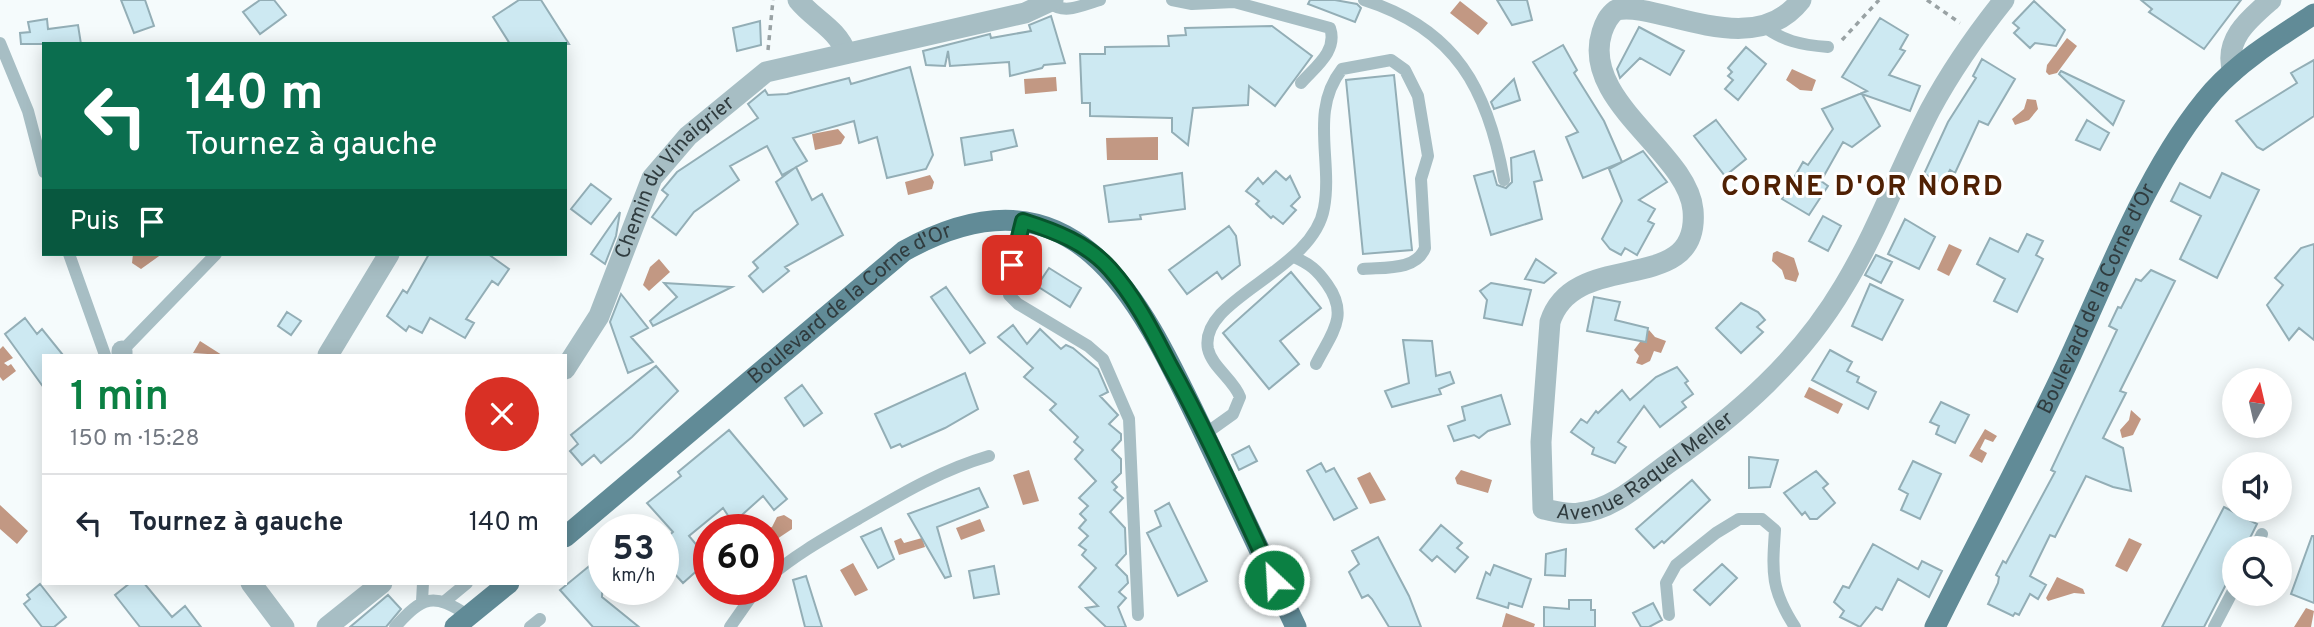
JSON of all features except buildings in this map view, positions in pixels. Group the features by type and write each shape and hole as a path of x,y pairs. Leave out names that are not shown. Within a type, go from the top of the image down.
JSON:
{"main road":[{"name":"Boulevard de la Corne d'Or","path":"1935,627 2035,430 2127,234 2169,153 2196,111 2233,72 2314,14"},
{"name":"Boulevard de la Corne d'Or","path":"567,535 904,251 958,226 994,219 1023,221 1052,230 1082,244 1110,268 1146,319 1205,435 1296,627"},
{"path":"462,621 507,585"}],"street":[{"path":"798,0 812,17 833,29 846,53"},
{"name":"Avenue Raquel Meller","path":"1801,0 1791,12 1761,24 1729,22 1654,4 1631,2 1617,9 1606,20 1599,40 1600,62 1607,86 1684,184 1693,207 1693,232 1683,251 1665,264 1582,283 1555,308 1550,321 1541,442 1543,509 1578,514 1605,508 1706,437 1755,397 1787,364 1843,289 1867,247 1930,111 1976,34 2004,0"},
{"path":"2233,72 2228,57 2235,36 2271,0"},
{"name":"Chemin du Vinaigrier","path":"567,366 599,316 652,178 688,136 766,72 1025,13 1051,1"},
{"path":"329,354 388,256"},
{"path":"252,585 284,627"},
{"path":"327,627 380,585"}],"lane":[{"path":"1051,1 1058,10 1069,10 1100,0"},
{"path":"1172,0 1192,4 1253,2 1261,11 1330,29 1334,39 1332,48 1301,83"},
{"path":"1364,0 1412,18 1458,62 1480,92 1497,138 1504,180"},
{"path":"1761,24 1784,39 1804,46 1828,47"},
{"path":"0,43 28,111 42,164"},
{"path":"1205,435 1233,414 1240,397 1237,389 1209,353 1207,335 1212,324 1221,312 1294,257 1313,239 1325,208 1323,111 1333,80 1342,69 1391,60 1405,70 1418,96 1428,156 1421,179 1425,248 1422,257 1409,265 1363,269"},
{"path":"1023,221 1008,285 1009,295 1103,359 1129,419 1138,615"},
{"path":"70,256 117,354 214,256"},
{"path":"1294,257 1314,266 1335,295 1340,311 1336,325 1316,364"},
{"path":"784,566 805,550 922,482 953,467 989,456"},
{"path":"1669,615 1666,583 1676,565 1716,533 1739,519 1762,519 1774,530 1773,568 1777,600 1795,627"},
{"path":"422,601 423,585"},
{"path":"444,602 465,585"},
{"path":"395,627 422,601 436,598 444,602 462,621"},
{"path":"730,627 745,605"},
{"path":"2214,627 2225,606"}],"path":[{"path":"766,72 773,0"},
{"path":"1828,47 1844,39 1879,0"},
{"path":"1927,0 1976,34"}],"shaded area":[{"path":"1460,1 1488,23 1478,35 1450,13"},
{"path":"2067,38 2077,46 2057,73 2049,75 2046,72 2047,65"},
{"path":"1792,69 1816,80 1812,91 1800,90 1786,80"},
{"path":"1056,77 1057,91 1025,94 1024,79"},
{"path":"2027,99 2036,100 2038,109 2029,120 2015,125 2012,119 2024,109"},
{"path":"838,129 845,137 841,144 815,150 812,134"},
{"path":"1158,137 1158,160 1107,160 1106,138"},
{"path":"930,175 934,182 932,189 908,195 905,182"},
{"path":"1949,244 1962,250 1949,276 1937,270"},
{"path":"1777,251 1794,258 1799,274 1796,282 1785,279 1782,270 1772,261 1773,253"},
{"path":"133,256 159,256 141,269 132,263"},
{"path":"659,259 670,272 649,291 643,285 650,267"},
{"path":"1649,330 1655,337 1666,341 1661,353 1654,351 1650,361 1642,365 1636,363 1639,356 1634,350"},
{"path":"200,341 220,354 208,354 193,353"},
{"path":"3,346 13,358 4,363 8,366 11,364 16,371 3,381 0,377 0,349"},
{"path":"1809,387 1843,404 1838,414 1804,397"},
{"path":"2131,410 2141,419 2133,435 2122,438 2120,430 2129,420"},
{"path":"1985,429 1997,436 1993,442 1985,439 1980,449 1987,453 1982,463 1969,456"},
{"path":"1029,470 1039,501 1023,505 1013,475"},
{"path":"1461,470 1492,480 1488,493 1457,484 1455,478"},
{"path":"1370,472 1386,500 1370,504 1357,478"},
{"path":"0,505 28,531 17,544 0,529"},
{"path":"784,515 792,520 792,529 784,534"},
{"path":"980,519 985,531 961,540 956,528"},
{"path":"901,538 904,543 922,538 925,547 899,555 894,541"},
{"path":"2129,538 2142,544 2127,572 2115,566"},
{"path":"853,563 868,590 855,596 840,570"},
{"path":"2057,577 2083,589 2085,594 2074,593 2048,601 2046,598"},
{"path":"2306,608 2314,611 2311,627 2294,627"},
{"path":"1506,613 1535,624 1534,627 1502,627"}],"district":[{"name":"CORNE D'OR NORD","path":"1863,188"}],"route":[{"path":"1012,265 1023,221 1052,230 1082,244 1110,268 1146,319 1177,377 1274,580"}]}
